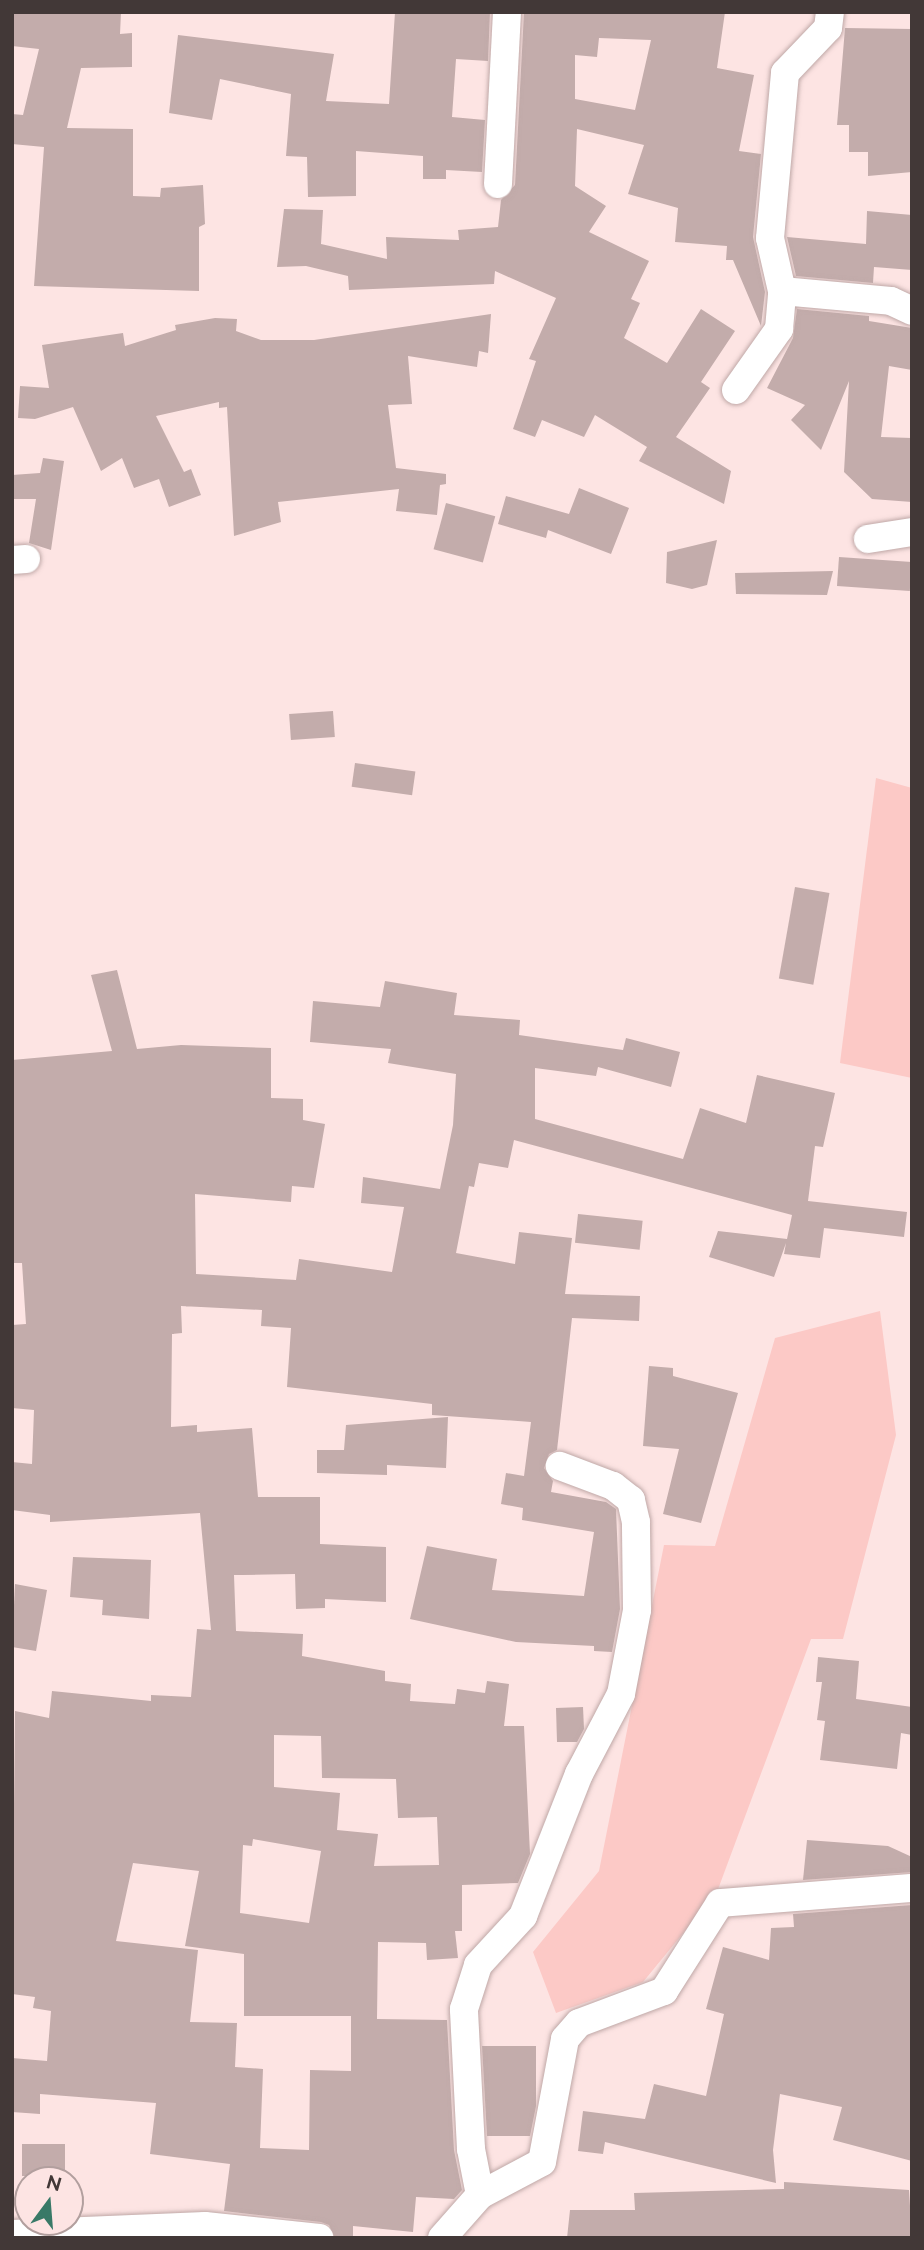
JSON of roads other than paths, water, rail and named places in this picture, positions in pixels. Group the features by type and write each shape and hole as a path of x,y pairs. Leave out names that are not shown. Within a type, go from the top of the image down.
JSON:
{"street":[{"path":"498,184 507,12"},
{"path":"736,390 779,329 782,291 771,238 785,73 828,28 830,12"},
{"path":"782,291 891,301 912,311"},
{"path":"867,539 912,532"},
{"path":"480,2195 471,2149 464,2009 478,1965 523,1916 579,1774 621,1694 637,1609 636,1522 631,1500 613,1486 560,1466"},
{"path":"442,2238 480,2195 542,2162 565,2039 579,2023 664,1991 720,1903 912,1888"},
{"path":"12,2234 205,2226 319,2238"}]}
